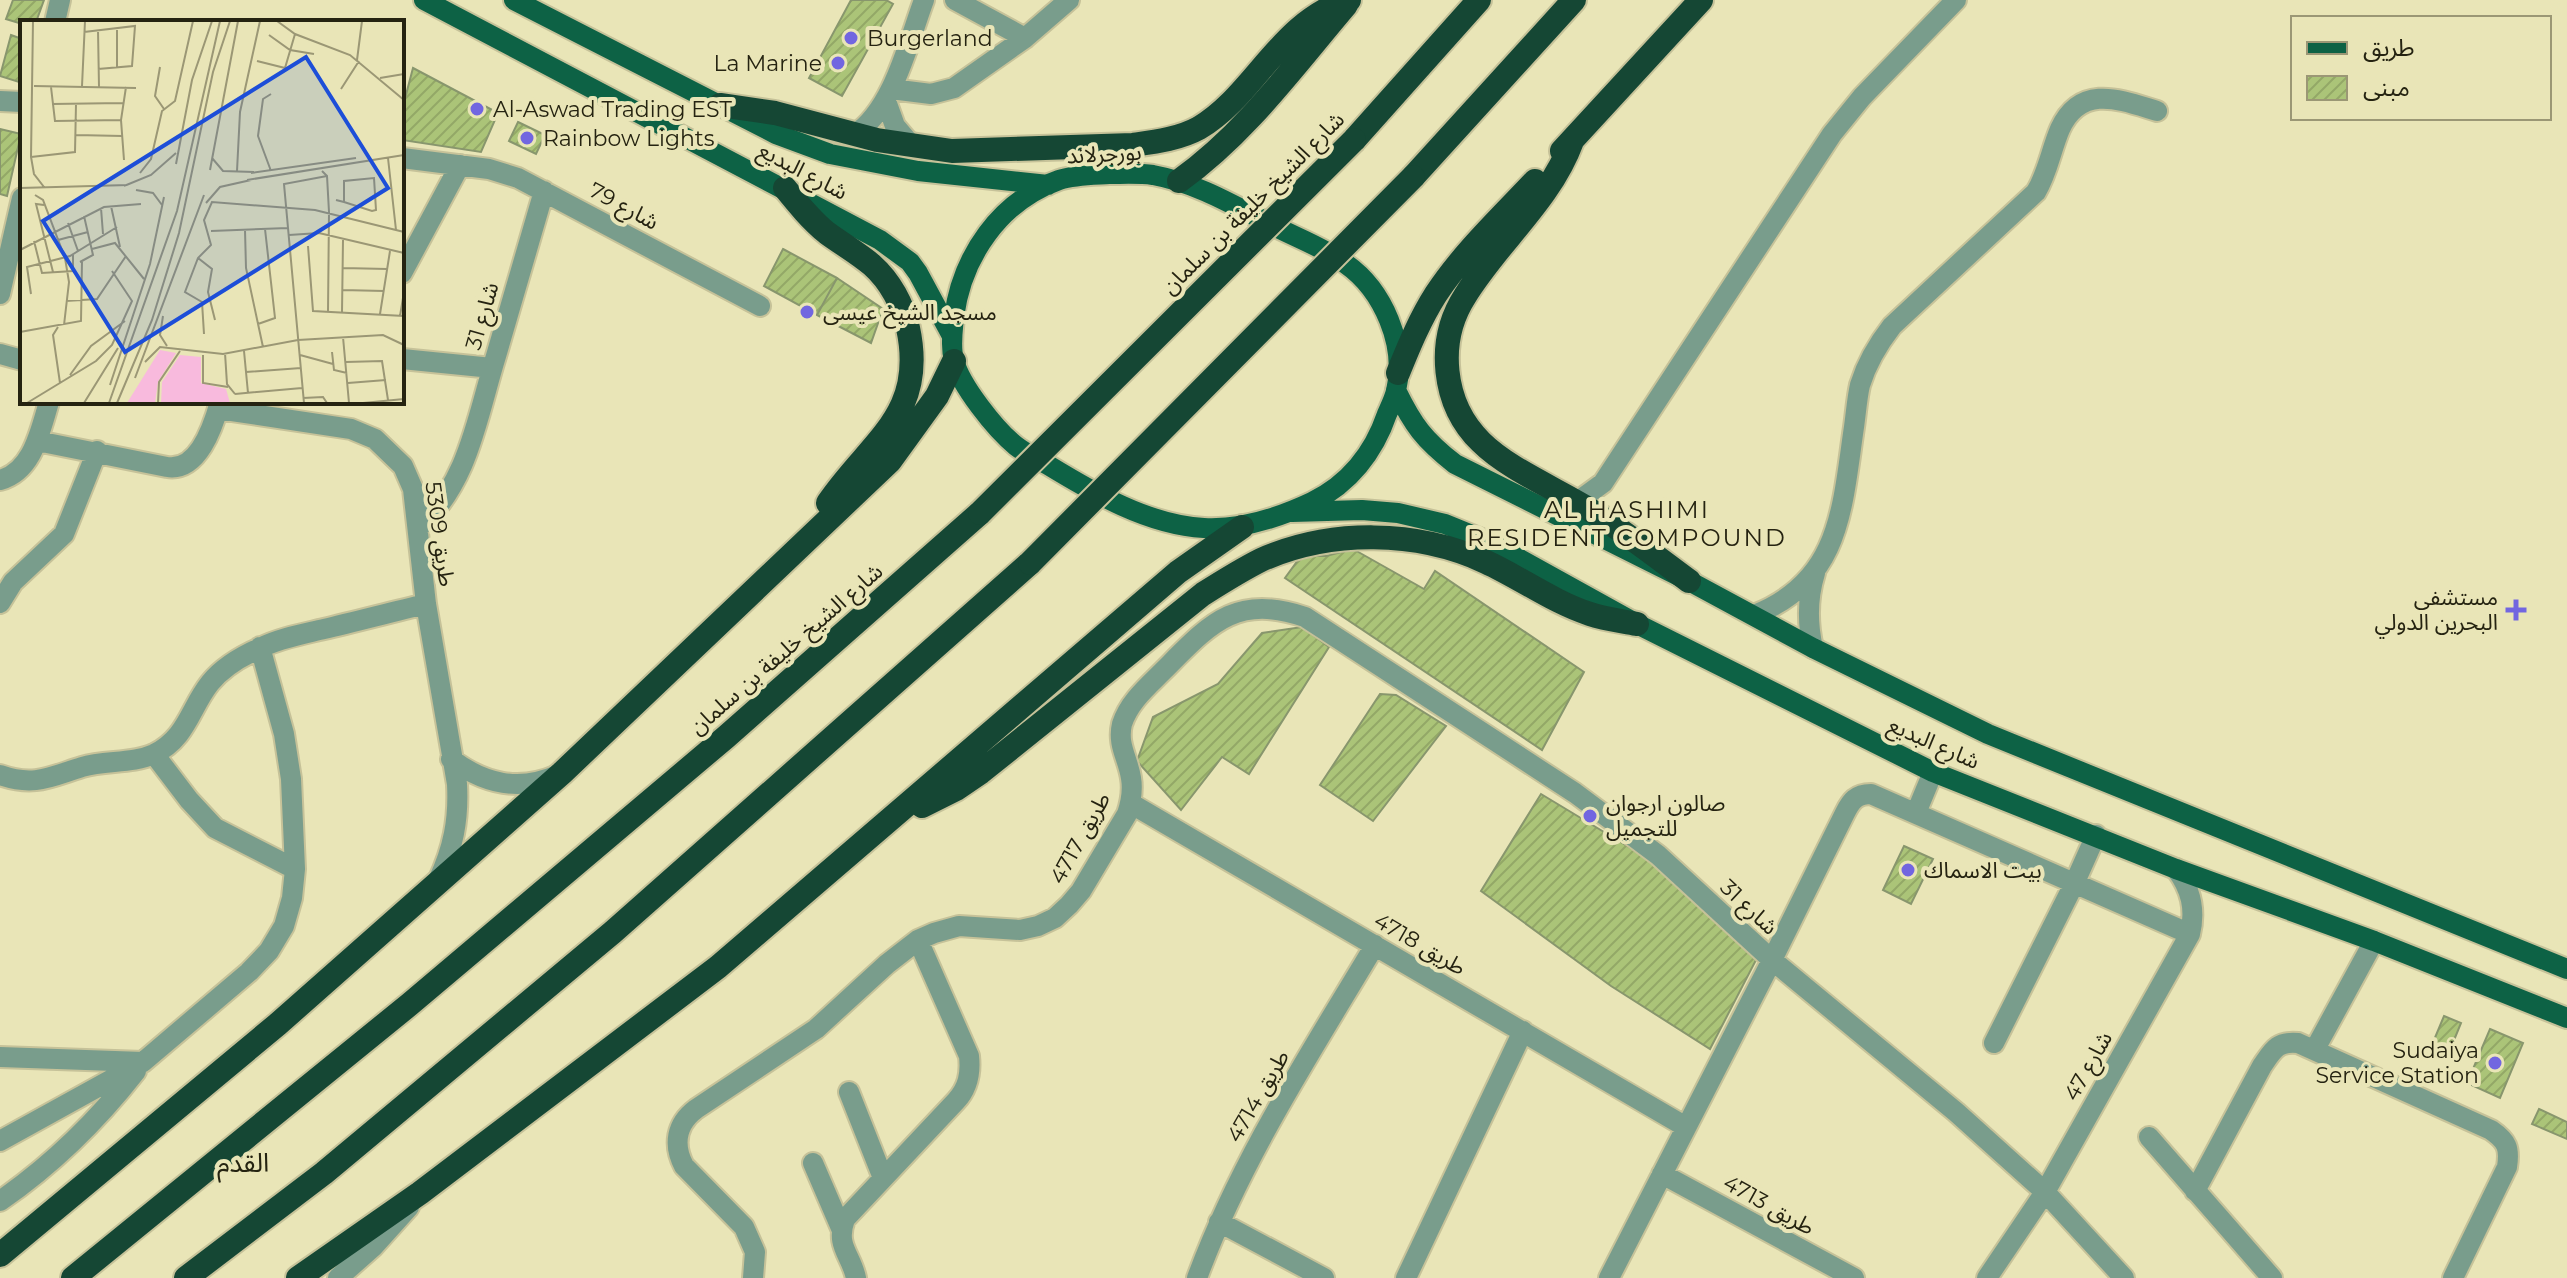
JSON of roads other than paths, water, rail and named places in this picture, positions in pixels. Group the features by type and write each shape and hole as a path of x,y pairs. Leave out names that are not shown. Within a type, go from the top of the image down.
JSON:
{"highway":[{"path":"720,105 775,113 854,135 912,146 965,151 1133,145 1168,139 1197,129 1217,115 1298,29 1330,6 1350,0"},
{"path":"1179,181 1206,160 1249,118 1350,0"},
{"name":"شارع الشيخ خليفة بن سلمان","path":"73,1278 410,1004 726,737 980,513 1354,140 1479,0"},
{"path":"186,1278 324,1173 613,932 1030,563 1413,177 1574,0"},
{"path":"1397,381 1423,317 1454,270 1701,0"},
{"path":"1572,141 1563,166 1462,299 1446,348 1447,373 1453,398 1465,423 1481,443 1586,508 1689,581"},
{"path":"785,188 804,212 874,267 893,290 906,317 912,346 912,376 904,405 889,430 833,496 804,544"},
{"path":"0,1255 278,1024 562,773 888,463 937,396 954,361"},
{"path":"298,1278 420,1193 718,967 1168,581 1242,527"},
{"path":"900,813 929,803 981,772 1203,594 1243,569 1293,549 1324,541 1356,537 1421,541 1452,549 1485,561 1591,614 1637,624"}],"main road":[{"name":"شارع البديع","path":"424,0 880,240 910,262 926,284 952,336"},
{"name":"شارع البديع","path":"514,0 776,134 830,154 918,171 1048,185"},
{"name":"بورجرلاند","path":"1109,174 1149,175 1179,181 1207,192 1344,262 1365,279 1382,302 1395,345 1397,381 1381,433 1356,470 1320,498 1292,512 1242,527 1202,528 1170,522 1122,506 1061,473 1016,446 988,418 954,361 952,336 961,282 971,257 985,235 1014,206 1062,179 1109,174"},
{"name":"شارع البديع","path":"1397,381 1413,423 1430,444 1455,464 1689,581 1813,648 1988,734 2567,969"},
{"name":"شارع البديع","path":"1292,512 1362,510 1398,513 1445,524 1489,542 1637,624 1933,772 2176,869 2374,941 2567,1018"}],"street":[{"path":"55,20 60,0"},
{"path":"854,135 873,121 888,95 924,0"},
{"path":"955,0 1025,38"},
{"path":"888,95 943,92 954,88 1025,38 1069,0"},
{"path":"1586,508 1832,134 1862,97 1956,0"},
{"path":"888,95 895,126 912,146"},
{"path":"1754,615 1790,597 1804,584 1830,544 1839,518 1859,387 1878,344 1892,326 2036,192 2047,170 2060,129 2078,106 2106,97 2157,111"},
{"path":"0,101 20,102"},
{"name":"شارع 79","path":"404,158 504,173 544,191 760,306"},
{"path":"404,269 460,165"},
{"name":"شارع 31","path":"404,359 492,368 544,191"},
{"path":"0,294 20,207"},
{"path":"0,354 20,359"},
{"path":"419,527 446,496 459,473 478,423 492,368"},
{"path":"0,480 16,474 26,462 37,441 48,404"},
{"path":"37,441 167,467 181,467 195,458 219,406"},
{"name":"طريق 5309","path":"219,406 351,429 375,439 403,466 413,489 426,604 457,784 455,835 449,859 438,882"},
{"path":"0,603 13,582 64,534 97,451"},
{"path":"1813,648 1808,626 1808,604 1816,569"},
{"path":"0,775 16,781 34,782 84,766 154,754 174,740 188,723 211,682 232,664 260,647 426,604"},
{"name":"طريق 4717","path":"753,1278 755,1252 744,1227 684,1166 677,1148 684,1121 696,1109 816,1029 918,940 959,926 1020,930 1055,918 1081,891 1127,814 1131,779 1120,741 1122,726 1136,698 1216,621 1251,609 1279,609 1305,617"},
{"name":"شارع 31","path":"1305,617 1532,764 1658,855 1772,960 1956,1112 2045,1192 2124,1278"},
{"path":"0,1201 74,1141 143,1062 238,982 269,951 284,926 292,898 295,869 291,779 280,719 260,647"},
{"path":"154,754 215,828 295,869"},
{"path":"451,759 485,780 504,784 524,785 562,773"},
{"path":"1916,813 1933,772"},
{"path":"1609,1278 1853,800 1858,796 1871,794 2190,934"},
{"name":"طريق 4718","path":"1130,803 1686,1127"},
{"path":"1994,1043 2096,835"},
{"name":"شارع 47","path":"1987,1278 2045,1192 2190,934 2192,899 2176,869"},
{"path":"841,1228 850,1211 962,1094 970,1075 969,1056 918,940"},
{"path":"2315,1049 2374,941"},
{"name":"طريق 4714","path":"1197,1278 1248,1160 1375,945"},
{"path":"1406,1278 1523,1031"},
{"path":"2195,1191 2262,1066 2274,1050 2286,1042 2298,1043 2505,1139 2510,1152 2507,1167 2453,1278"},
{"path":"0,1057 143,1062"},
{"path":"0,1141 143,1062"},
{"path":"849,1092 883,1178"},
{"path":"2149,1137 2272,1278"},
{"path":"813,1163 841,1228 842,1247 856,1278"},
{"name":"طريق 4713","path":"1662,1174 1854,1278"},
{"path":"338,1278 373,1247 420,1193"},
{"path":"1219,1222 1324,1278"}],"place":[{"name":"Burgerland","path":"851,38"},
{"name":"La Marine","path":"838,63"},
{"name":"Al-Aswad Trading EST","path":"477,109"},
{"name":"Rainbow Lights","path":"527,138"},
{"name":"مسجد الشيخ عيسى","path":"807,312"},
{"name":"مستشفى البحرين الدولي","path":"2516,610"},
{"name":"صالون ارجوان للتجميل","path":"1590,816"},
{"name":"بيت الاسماك","path":"1908,870"},
{"name":"Sudaiya Service Station","path":"2495,1063"}],"district":[{"name":"AL HASHIMI RESIDENT COMPOUND","path":"1627,523"},
{"name":"القدم","path":"243,1163"}]}
